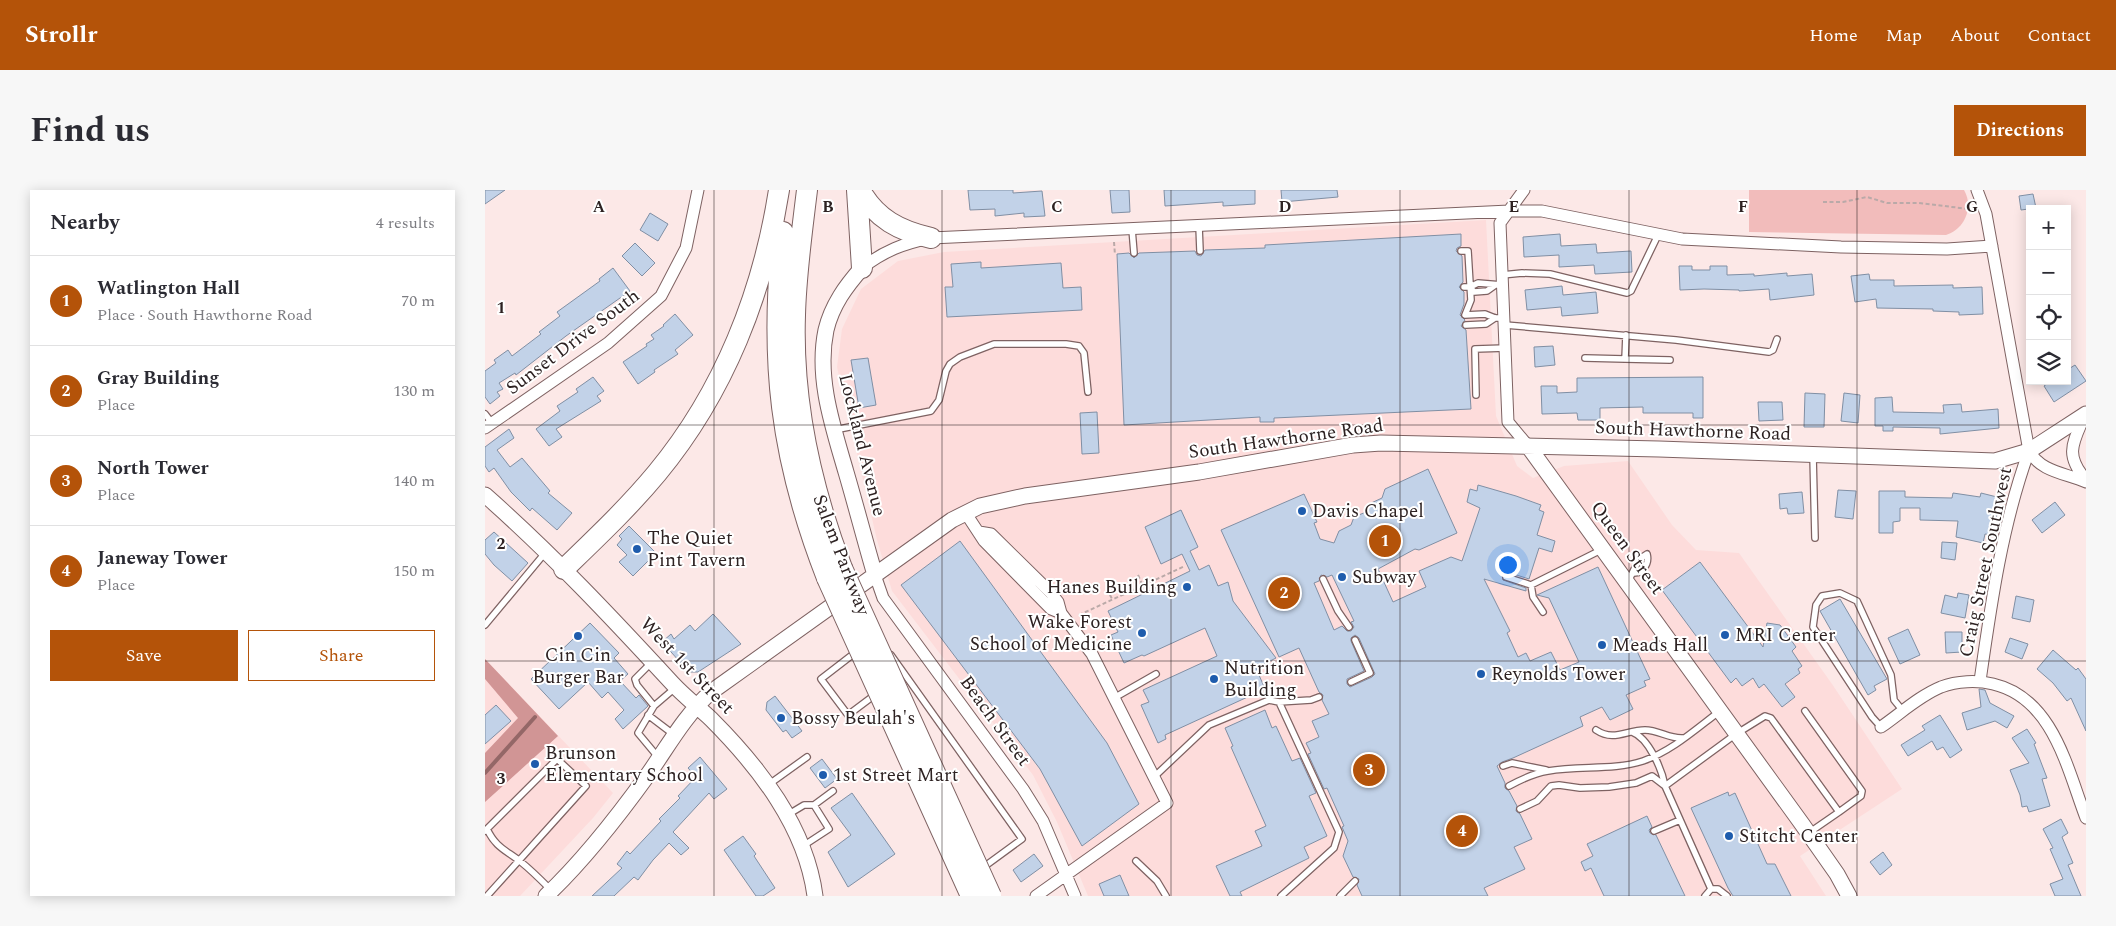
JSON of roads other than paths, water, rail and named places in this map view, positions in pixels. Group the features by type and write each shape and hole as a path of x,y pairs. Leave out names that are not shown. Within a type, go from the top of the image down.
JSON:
{"highway":[{"path":"564,569 616,519 657,473 693,424 709,396 737,341 760,280 772,232 779,190"},
{"name":"Salem Parkway","path":"789,190 781,251 776,316 779,383 787,448 803,514 835,573 991,896"},
{"name":"Salem Parkway","path":"807,190 795,317 797,381 812,476 835,573 971,880"},
{"path":"858,190 885,220 903,231 931,238"},
{"path":"858,190 862,268"}],"main road":[{"name":"Lockland Avenue","path":"862,268 843,290 826,330 825,384 834,430 875,575"},
{"name":"South Hawthorne Road","path":"549,893 603,834 696,706 711,692 965,512 980,506 1009,498 1199,472 1353,445 1407,442 1977,462 1995,461 2029,451 2085,415"},
{"name":"Queen Street","path":"1528,446 1603,549 1631,578 1736,734 1837,874 1849,896"},
{"name":"West 1st Street","path":"485,495 592,596 676,686 733,742 767,785 787,816 809,869 815,896"}],"street":[{"name":"Sunset Drive South","path":"487,422 607,343 661,296 686,248 698,190"},
{"name":"Queen Street","path":"1523,190 1500,223 1499,282 1501,320 1506,348 1508,422 1528,446"},
{"path":"1977,190 1986,214 2029,451 2035,461 2055,472 2086,481"},
{"name":"Lockland Avenue","path":"862,268 887,250 931,238 1509,211 1542,211 1682,239 1841,247 1947,249 1991,246"},
{"path":"2085,415 2075,438 2072,452 2075,467 2086,481"},
{"name":"Craig Street Southwest","path":"1979,681 1993,596 2015,494 2029,451"},
{"path":"965,512 979,532 991,534 1058,602 1061,613 1084,642 1167,803 1036,896"},
{"name":"Beach Street","path":"875,575 883,598 1023,789 1043,821 1075,896"},
{"name":"Craig Street Southwest","path":"1881,727 1927,694 1941,687 1979,681 1996,684 2022,695 2047,722 2086,818"}],"lane":[{"path":"1199,226 1200,251"},
{"path":"1132,229 1134,253"},
{"path":"1467,287 1475,283 1499,282 1550,274 1627,293 1631,291 1658,235"},
{"path":"1461,251 1468,250 1467,287 1471,300 1465,315 1485,314 1501,320 1769,352 1773,350 1777,338"},
{"path":"1466,325 1486,324 1501,320"},
{"path":"1625,359 1626,335"},
{"path":"834,430 931,411 939,400 950,364 960,357 994,344 1066,344 1079,346 1084,354 1088,392"},
{"path":"1467,356 1506,348"},
{"path":"1475,353 1476,395"},
{"path":"1585,358 1670,360"},
{"path":"1813,455 1815,538"},
{"path":"1506,577 1531,584 1603,549"},
{"path":"485,624 546,551"},
{"path":"1323,579 1338,611 1349,627"},
{"path":"1531,584 1533,596 1543,612"},
{"path":"1881,727 1872,717 1813,628 1816,604 1823,596 1840,594 1857,601 1891,675 1894,700 1903,711"},
{"path":"870,640 877,635 1022,838 971,880 998,896"},
{"path":"1351,682 1370,673 1355,640"},
{"path":"863,646 821,679 848,715 903,673"},
{"path":"653,661 635,679 637,686 654,706"},
{"path":"1114,698 1156,674"},
{"path":"659,758 640,738 638,733 654,706 676,686"},
{"path":"1154,776 1209,725 1269,700 1279,702 1311,700 1319,697"},
{"path":"1279,702 1339,832 1334,848 1281,896"},
{"path":"1509,786 1533,774 1551,770 1617,767 1653,757 1665,752 1720,711"},
{"path":"1805,711 1863,791 1861,796 1809,834"},
{"path":"649,715 675,736"},
{"path":"1665,786 1736,734 1765,716 1771,718 1839,812"},
{"path":"1596,730 1612,736 1646,730 1674,739 1683,738"},
{"path":"1632,732 1642,738 1663,775 1665,786 1711,889"},
{"path":"767,785 807,757"},
{"path":"487,896 520,861 585,786 557,759 486,830 502,850 520,861 549,893"},
{"path":"1503,766 1512,763 1551,770"},
{"path":"1520,809 1537,801 1551,786 1559,784 1580,788 1609,788 1636,783 1652,776 1665,786"},
{"path":"787,816 804,805 814,805 833,791"},
{"path":"801,847 829,829 814,805"},
{"path":"1654,831 1680,820"},
{"path":"1136,861 1157,881 1166,896"},
{"path":"1340,896 1355,881"},
{"path":"1705,896 1711,889 1719,889 1727,896"}],"waterway":[{"path":"485,773 535,717"}],"place":[{"name":"Davis Chapel","path":"1302,511"},
{"name":"Watlington Hall","path":"1385,541"},
{"name":"The Quiet Pint Tavern","path":"637,549"},
{"name":"Subway","path":"1342,577"},
{"name":"Hanes Building","path":"1187,587"},
{"name":"Gray Building","path":"1284,593"},
{"name":"Wake Forest School of Medicine","path":"1142,633"},
{"name":"MRI Center","path":"1725,635"},
{"name":"Cin Cin Burger Bar","path":"578,636"},
{"name":"Meads Hall","path":"1602,645"},
{"name":"Reynolds Tower","path":"1481,674"},
{"name":"Nutrition Building","path":"1214,679"},
{"name":"Bossy Beulah's","path":"781,718"},
{"name":"Brunson Elementary School","path":"535,764"},
{"name":"North Tower","path":"1369,770"},
{"name":"1st Street Mart","path":"823,775"},
{"name":"Janeway Tower","path":"1462,831"},
{"name":"Stitcht Center","path":"1729,836"}]}
